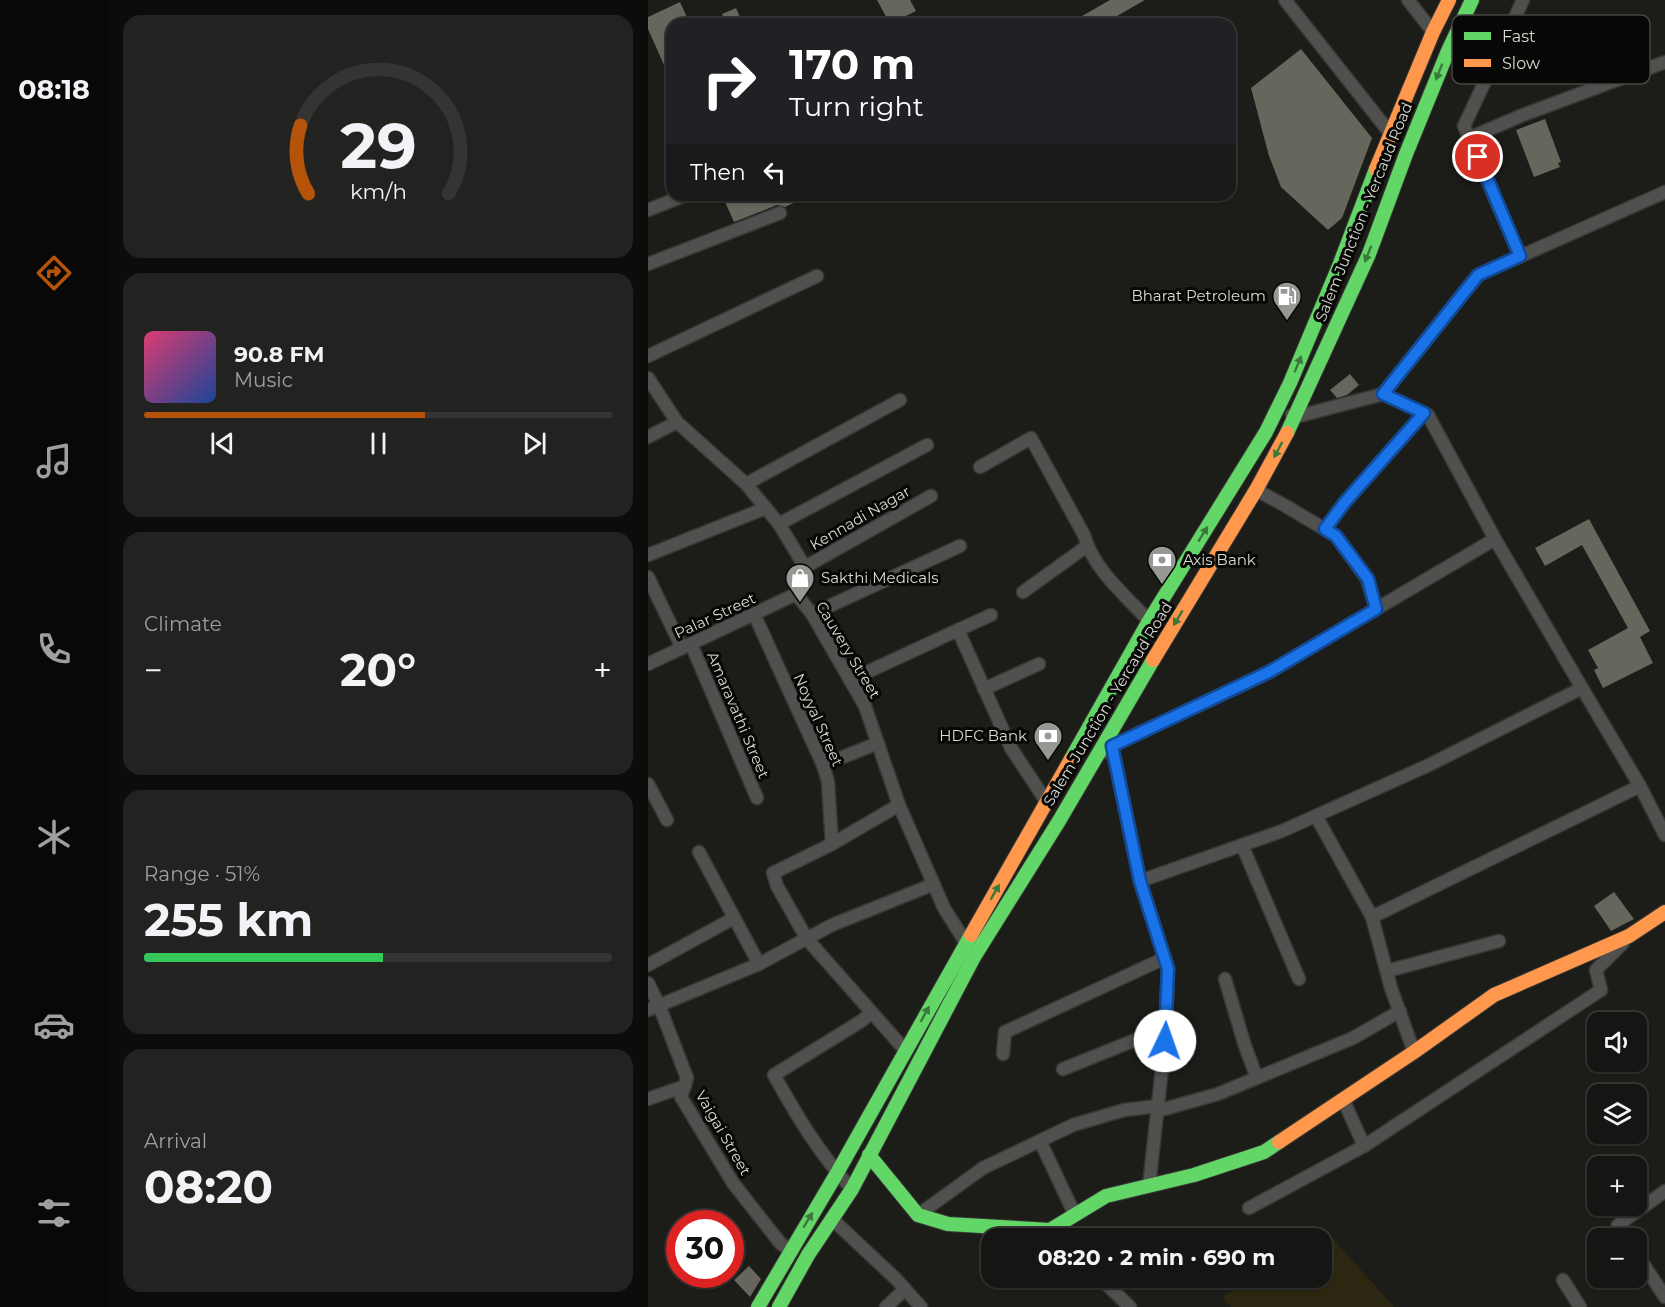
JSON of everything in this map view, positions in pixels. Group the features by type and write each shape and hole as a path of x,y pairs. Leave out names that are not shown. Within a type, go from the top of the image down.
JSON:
{"main road":[{"path":"758,1307 837,1173 1149,621 1266,432 1290,383 1339,266 1390,133 1449,0"},
{"name":"Salem Junction - Yercaud Road","path":"1465,15 1472,0"},
{"name":"Salem Junction - Yercaud Road","path":"779,1307 808,1255 852,1189 974,957 1059,820 1256,490 1295,417 1369,254 1406,154 1452,42"},
{"path":"1078,746 1093,760"},
{"path":"1061,1228 1075,1215 1106,1196 1194,1175 1264,1152 1414,1052 1494,995 1629,936 1665,912"},
{"path":"869,1155 918,1215 948,1224 990,1228"}],"street":[{"path":"1285,0 1390,133"},
{"path":"1408,0 1433,32"},
{"path":"1522,2 1534,0"},
{"path":"1650,68 1665,62"},
{"path":"1484,84 1464,126 1520,256"},
{"path":"1469,138 1606,84"},
{"path":"1278,407 1295,417 1383,394 1478,275 1665,192"},
{"path":"648,210 671,201"},
{"path":"648,264 780,213"},
{"path":"648,356 817,276"},
{"path":"648,378 677,422 746,484 766,508 779,524 805,567"},
{"path":"1383,394 1428,415 1495,539 1640,786 1665,836"},
{"path":"746,484 900,400"},
{"path":"1325,529 1345,502 1424,413"},
{"path":"648,437 677,422"},
{"path":"980,467 1030,438 1084,535 1087,546 1105,574 1149,621"},
{"path":"779,524 927,445"},
{"path":"1256,490 1336,536 1368,579 1376,609"},
{"name":"Kennadi Nagar","path":"805,567 931,496"},
{"path":"648,555 766,508"},
{"path":"1093,760 1112,746 1269,672 1495,539"},
{"path":"812,614 960,546"},
{"path":"1023,592 1087,546"},
{"name":"Cauvery Street","path":"805,567 796,594 812,614 866,706 899,805 944,908 966,943"},
{"name":"Amaravathi Street","path":"648,577 686,646 757,798"},
{"name":"Palar Street","path":"648,664 796,594"},
{"name":"Noyyal Street","path":"754,614 823,765 828,782 832,844"},
{"path":"850,680 991,615"},
{"path":"958,630 1011,748 1046,801"},
{"path":"984,689 1039,664"},
{"path":"1140,881 1282,831 1429,765 1582,688"},
{"path":"823,765 878,743"},
{"path":"1112,746 1140,881 1168,969 1165,1033 1149,1186"},
{"path":"648,784 667,820"},
{"path":"1372,917 1640,786"},
{"path":"899,805 832,844 773,873 777,886 807,939 905,1050"},
{"path":"1316,816 1372,917 1414,1052"},
{"path":"1242,845 1299,979"},
{"path":"699,852 759,964"},
{"path":"654,1008 759,964 832,925 934,884"},
{"path":"648,965 734,918"},
{"path":"1249,1208 1365,1146 1601,990 1596,970 1629,936"},
{"path":"1387,971 1500,941"},
{"path":"1003,1054 1005,1032 1165,958"},
{"path":"1225,979 1257,1078"},
{"name":"Vaigai Street","path":"648,982 654,1008 687,1078 681,1097 733,1183 781,1244 790,1250"},
{"path":"918,1215 983,1168 1073,1125 1124,1110 1158,1108 1218,1094 1353,1038 1400,1011"},
{"path":"852,1189 837,1173 806,1131 774,1075 863,1020 870,1013"},
{"path":"1063,1069 1135,1040 1165,1033"},
{"path":"648,1099 685,1086"},
{"path":"1343,1100 1365,1146"},
{"path":"1040,1141 1075,1215"},
{"path":"1620,1228 1618,1225 1665,1191"},
{"path":"832,1219 921,1307"},
{"path":"1647,1265 1660,1279 1665,1297"},
{"path":"1563,1280 1580,1307"},
{"path":"1110,1288 1130,1307"},
{"path":"886,1307 905,1289"}],"shaded area":[{"path":"1332,1237 1394,1307 1231,1307 1222,1297 1237,1288 1332,1288"}],"building":[{"path":"877,0 910,0 916,11 902,18 887,18"},
{"path":"1110,0 1145,0 1114,18 1078,18"},
{"path":"680,2 687,18 666,18 666,70 648,29 648,17"},
{"path":"736,8 740,18 724,18 722,14"},
{"path":"1301,49 1372,138 1342,218 1328,230 1281,187 1269,156 1251,88"},
{"path":"1545,119 1561,162 1558,163 1560,167 1534,177 1516,130"},
{"path":"725,201 798,201 785,207 777,205 734,222"},
{"path":"1350,374 1359,385 1347,395 1337,398 1330,390"},
{"path":"1589,519 1650,631 1640,637 1653,663 1603,688 1594,670 1598,668 1588,650 1628,628 1582,545 1545,566 1535,548"},
{"path":"1614,892 1634,919 1611,931 1594,906"},
{"path":"749,1266 761,1279 750,1297 742,1288 744,1288 744,1271"}],"traffic: fast":[{"path":"1465,15 1472,0"},
{"path":"1287,433 1369,254 1406,154 1452,42"},
{"path":"1071,759 1149,621 1266,432 1290,383 1339,266 1376,169"},
{"path":"779,1307 808,1255 852,1189 974,957 1059,821 1153,660"},
{"path":"758,1307 837,1173 971,935"},
{"path":"869,1155 918,1215 948,1224 1050,1230 1106,1196 1194,1175 1264,1152 1279,1142"}],"traffic: slow":[{"path":"1376,169 1433,32 1449,0"},
{"path":"1153,660 1256,490 1287,433"},
{"path":"971,935 1071,759"},
{"path":"1279,1142 1414,1052 1494,995 1629,936 1665,912"}],"place":[{"name":"Bharat Petroleum","path":"1287,322"},
{"name":"Axis Bank","path":"1162,586"},
{"name":"Sakthi Medicals","path":"800,604"},
{"name":"HDFC Bank","path":"1048,762"}],"route":[{"path":"1165,1041 1168,969 1140,881 1112,746 1269,672 1376,609 1368,579 1336,536 1325,529 1345,502 1424,413 1383,394 1478,275 1520,256 1478,157"}]}
